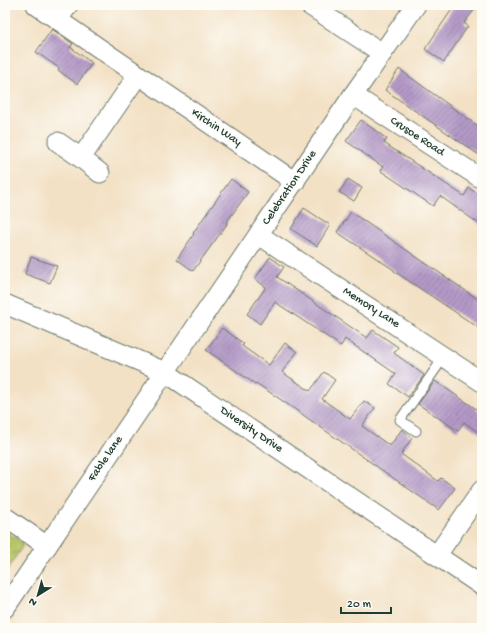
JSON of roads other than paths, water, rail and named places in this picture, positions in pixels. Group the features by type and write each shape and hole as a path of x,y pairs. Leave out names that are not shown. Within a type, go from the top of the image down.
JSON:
{"street":[{"name":"Kirchin Way","path":"36,5 63,12 138,75 295,182"},
{"path":"309,5 382,53"},
{"name":"Celebration Drive","path":"165,372 295,182 353,94 416,5"},
{"path":"81,158 138,75"},
{"name":"Crusoe Road","path":"353,94 482,179"},
{"path":"58,142 100,173"},
{"name":"Memory Lane","path":"259,235 482,382"},
{"name":"Diversity Drive","path":"5,304 165,372 482,586"},
{"name":"Fable lane","path":"5,608 165,372"},
{"path":"438,555 482,490"},
{"path":"5,517 47,546"}],"lane":[{"path":"416,431 400,420 444,357"}]}
